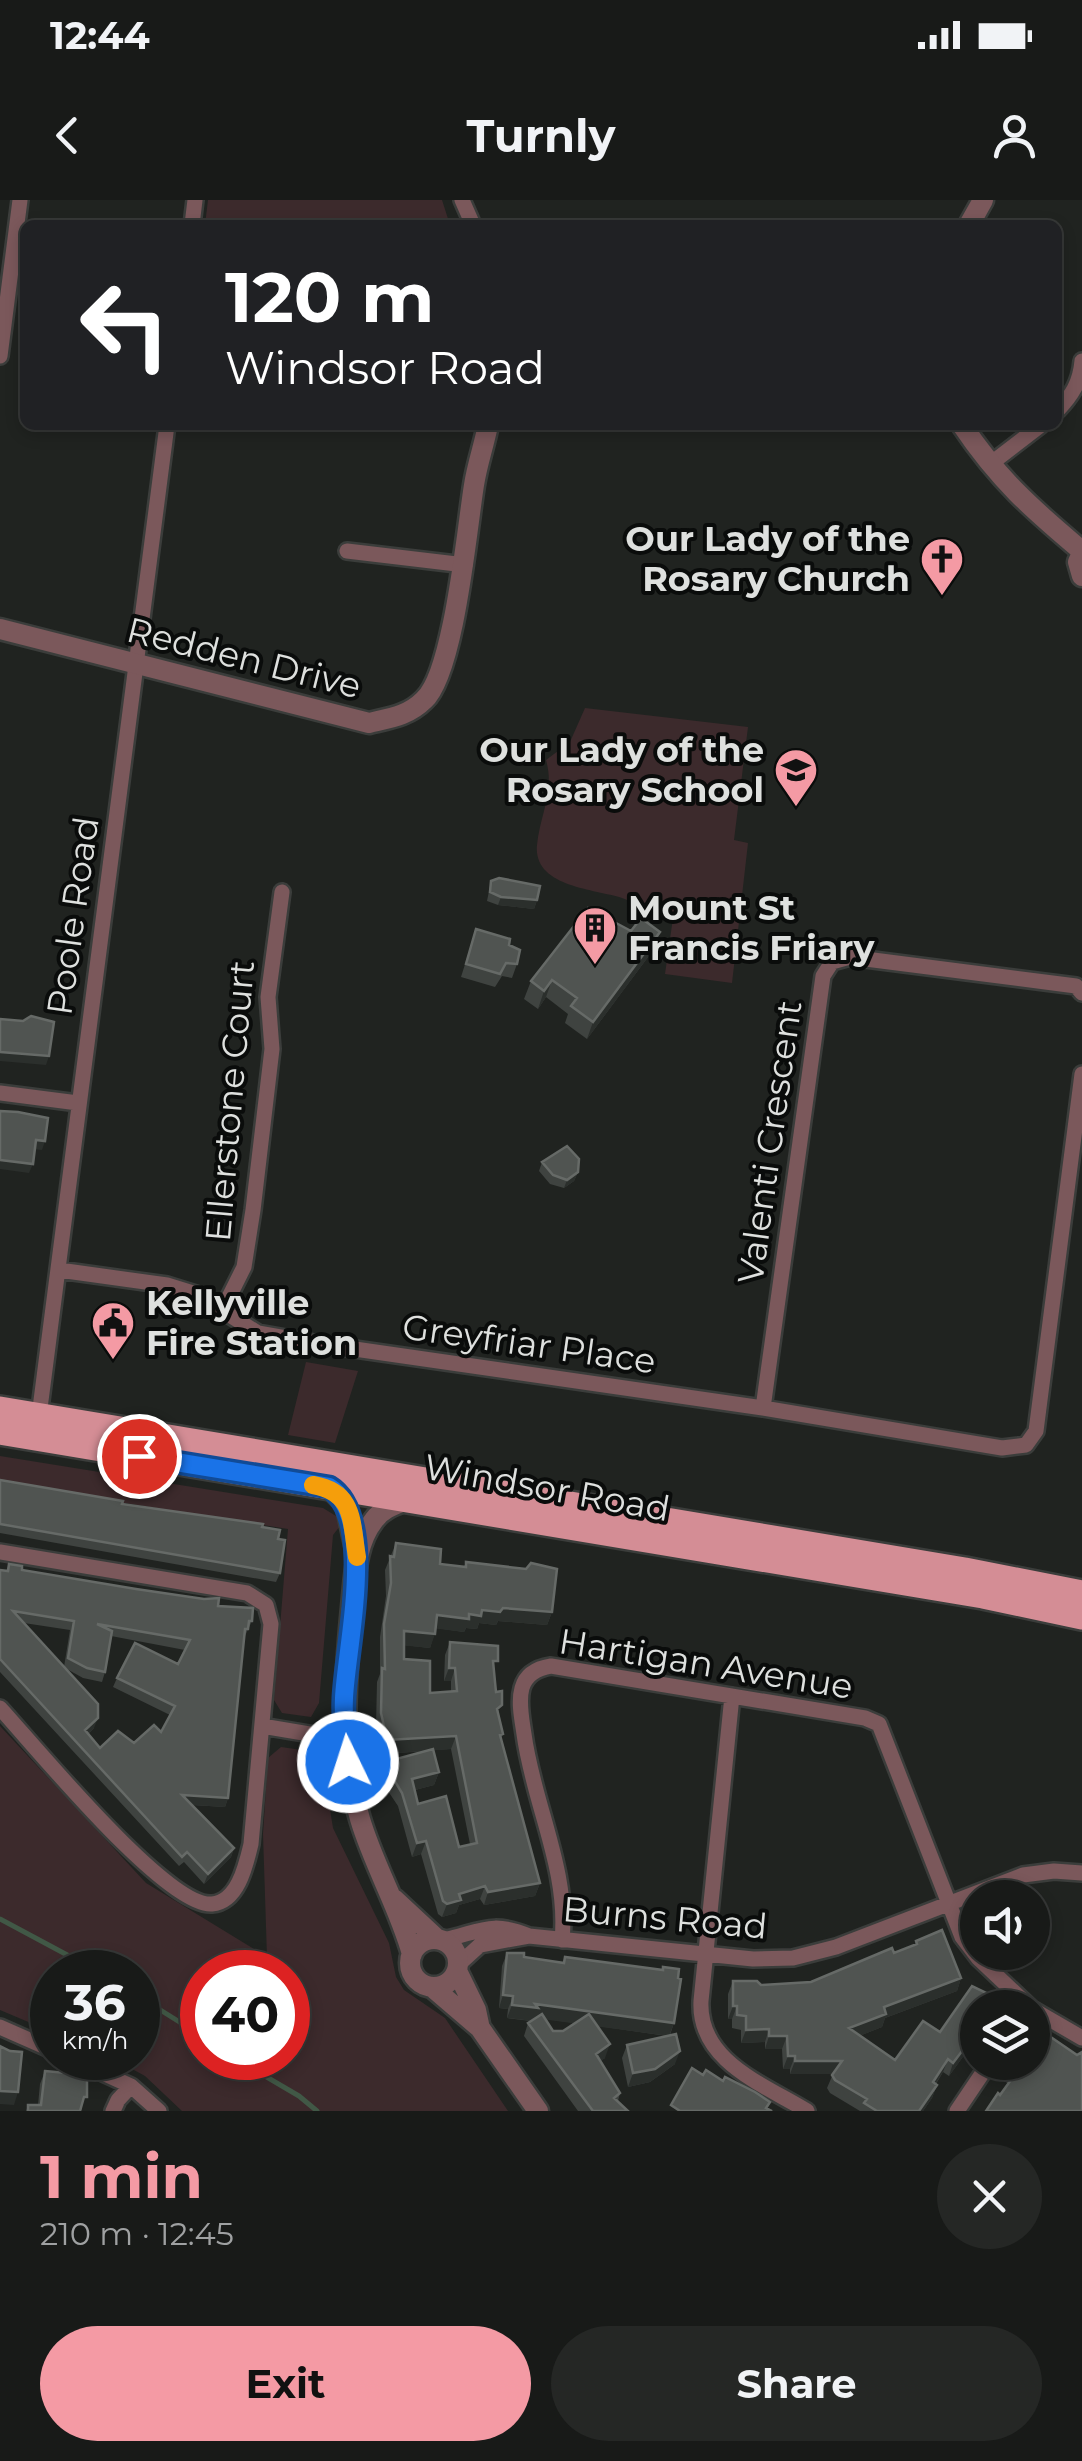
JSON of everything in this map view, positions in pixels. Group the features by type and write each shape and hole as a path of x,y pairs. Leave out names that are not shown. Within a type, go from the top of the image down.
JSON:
{"main road":[{"name":"Windsor Road","path":"0,1409 948,1567 1082,1593"},
{"name":"Windsor Road","path":"0,1432 983,1596 1082,1617"}],"street":[{"path":"0,356 20,200"},
{"path":"1062,406 1080,378 1082,362"},
{"name":"Poole Road","path":"39,1416 166,430"},
{"name":"Redden Drive","path":"0,629 369,723 404,716 428,698 440,671 465,565 474,484 487,430"},
{"path":"965,430 1020,500 1082,552 1078,562 1082,576"},
{"path":"989,465 1034,430"},
{"path":"347,551 465,565"},
{"name":"Ellerstone Court","path":"222,1311 244,1267 253,1210 272,1049 268,997 282,892"},
{"name":"Valenti Crescent","path":"763,1408 823,976 832,962 850,957 1076,986 1082,993"},
{"name":"Greyfriar Place","path":"59,1270 168,1285 196,1294 258,1333 763,1408 1002,1448 1026,1445 1036,1430 1082,1074"},
{"path":"0,1093 78,1104"},
{"path":"329,1487 346,1504 358,1554"},
{"path":"406,1500 373,1520 358,1554 344,1702 345,1740 360,1818 394,1899 416,1978 432,1986 480,2028 538,2111"},
{"path":"0,1552 247,1593 260,1599 271,1617 262,1726 248,1860 232,1893 222,1902 208,1905 150,1870 0,1708"},
{"name":"Hartigan Avenue","path":"562,1940 564,1902 525,1743 521,1696 525,1681 536,1670 551,1666 866,1718 878,1724 972,1952 1012,1990"},
{"path":"732,1696 700,2016 711,2045 726,2060 807,2111"},
{"path":"262,1726 345,1740"},
{"name":"Burns Road","path":"440,1940 498,1926 529,1936 706,1954 763,1959 808,1955 1023,1875 1082,1872"},
{"path":"394,1899 453,1948 480,2028"},
{"name":"Burns Road","path":"458,1968 480,1945 529,1936"},
{"path":"412,1954 424,1941 440,1940"},
{"path":"432,1986 450,1981 458,1968"},
{"name":"Hartigan Avenue","path":"1050,2019 1082,2038"},
{"path":"0,2027 30,2040"},
{"path":"118,2080 131,2086 159,2111"},
{"path":"957,2111 978,2080"},
{"path":"113,2111 131,2086"}],"shaded area":[{"path":"208,200 442,200 448,220 206,220"},
{"path":"585,708 748,727 734,840 748,843 732,983 665,974 673,918 649,914 626,899 567,884 545,870 538,859 549,782 546,760 570,742"},
{"path":"306,1362 358,1371 335,1443 288,1435"},
{"path":"0,1456 323,1508 336,1516 340,1526 333,1535 319,1703 311,1717 282,1713 274,1700 288,1529 0,1483"},
{"path":"0,1726 146,1883 256,1950 180,1950 180,2080 310,2080 310,1950 267,1950 263,1834 268,1758 281,1747 309,1751 323,1766 333,1828 389,1943 396,1977 404,1990 445,2018 508,2111 182,2111 149,2080 160,2080 160,1950 30,1950 30,2023 0,2010"}],"building":[{"path":"499,878 540,886 537,900 501,897 490,892 491,881"},
{"name":"Mount St Francis Friary","path":"588,908 631,931 641,918 660,932 593,1022 571,1006 577,998 552,980 544,991 531,981"},
{"path":"476,929 510,939 509,945 520,950 517,964 506,963 500,974 466,964"},
{"path":"31,1016 54,1022 49,1056 0,1052 0,1019 23,1021"},
{"path":"0,1111 48,1118 45,1141 36,1140 33,1164 0,1160"},
{"path":"567,1146 579,1159 578,1172 567,1180 553,1175 542,1162"},
{"path":"0,1480 123,1501 122,1504 263,1524 262,1527 280,1530 278,1539 285,1540 280,1573 0,1524"},
{"path":"396,1543 441,1549 440,1564 466,1567 466,1562 526,1569 531,1563 557,1569 552,1612 503,1608 500,1612 482,1610 481,1616 469,1614 469,1619 437,1615 435,1634 404,1631 404,1659 430,1661 430,1693 457,1691 455,1668 449,1668 450,1642 498,1646 498,1661 493,1661 496,1692 502,1691 502,1705 497,1709 503,1734 500,1735 540,1883 488,1892 485,1886 459,1894 461,1900 447,1904 426,1841 417,1843 402,1793 390,1778 385,1762 433,1749 439,1772 412,1779 418,1804 446,1796 459,1847 477,1843 456,1736 387,1740 381,1713 384,1624 391,1583 390,1556 394,1557"},
{"path":"9,1564 22,1566 22,1570 136,1589 219,1598 218,1606 253,1608 252,1621 245,1629 228,1798 182,1795 234,1848 208,1874 187,1852 182,1857 0,1659 0,1570 8,1571","holes":["13,1611 74,1621 68,1658 105,1672 112,1631 97,1624 190,1640 178,1664 135,1643 117,1678 175,1706 161,1732 154,1725 134,1743 118,1731 100,1748 85,1730 98,1718 98,1704"]},
{"path":"942,1930 961,1978 884,2007 886,2014 849,2028 895,2060 923,2021 940,2032 960,2003 960,2054 953,2063 948,2059 933,2082 937,2085 919,2111 877,2111 864,2103 867,2099 835,2080 832,2075 842,2061 795,2061 795,2056 788,2056 787,2036 769,2036 769,2029 746,2030 746,2016 737,2015 737,2006 733,2006 733,1981 757,1981 761,1985 811,1982 892,1948 894,1953 917,1944 916,1941"},
{"path":"507,1953 564,1963 565,1957 679,1969 674,2023 535,2004 538,2008 512,2005 513,1996 503,1995"},
{"path":"542,2014 553,2031 563,2031 589,2014 610,2044 596,2054 620,2093 614,2098 628,2111 593,2111 528,2023"},
{"path":"676,2034 680,2051 655,2069 633,2073 627,2045"},
{"path":"1050,2037 1077,2055 1082,2052 1082,2111 986,2111 1011,2080 1050,2080"},
{"path":"0,2046 22,2052 18,2092 0,2091"},
{"path":"692,2068 703,2075 706,2070 723,2081 725,2077 755,2092 770,2102 766,2108 772,2111 680,2111 671,2105"},
{"path":"44,2080 87,2080 87,2097 80,2111 28,2111 28,2105 41,2105"}],"waterway":[{"path":"0,1919 58,1950"},
{"path":"160,2010 180,2022"},
{"path":"272,2080 317,2111"}],"slow traffic":[{"path":"313,1485 329,1487 346,1504 357,1557"}],"place":[{"name":"Our Lady of the Rosary Church","path":"942,597"},
{"name":"Our Lady of the Rosary School","path":"796,808"},
{"name":"Mount St Francis Friary","path":"595,966"},
{"name":"Kellyville Fire Station","path":"113,1361"}],"route":[{"path":"139,1456 329,1487 342,1498 352,1519 358,1554 344,1702 348,1762"}]}
